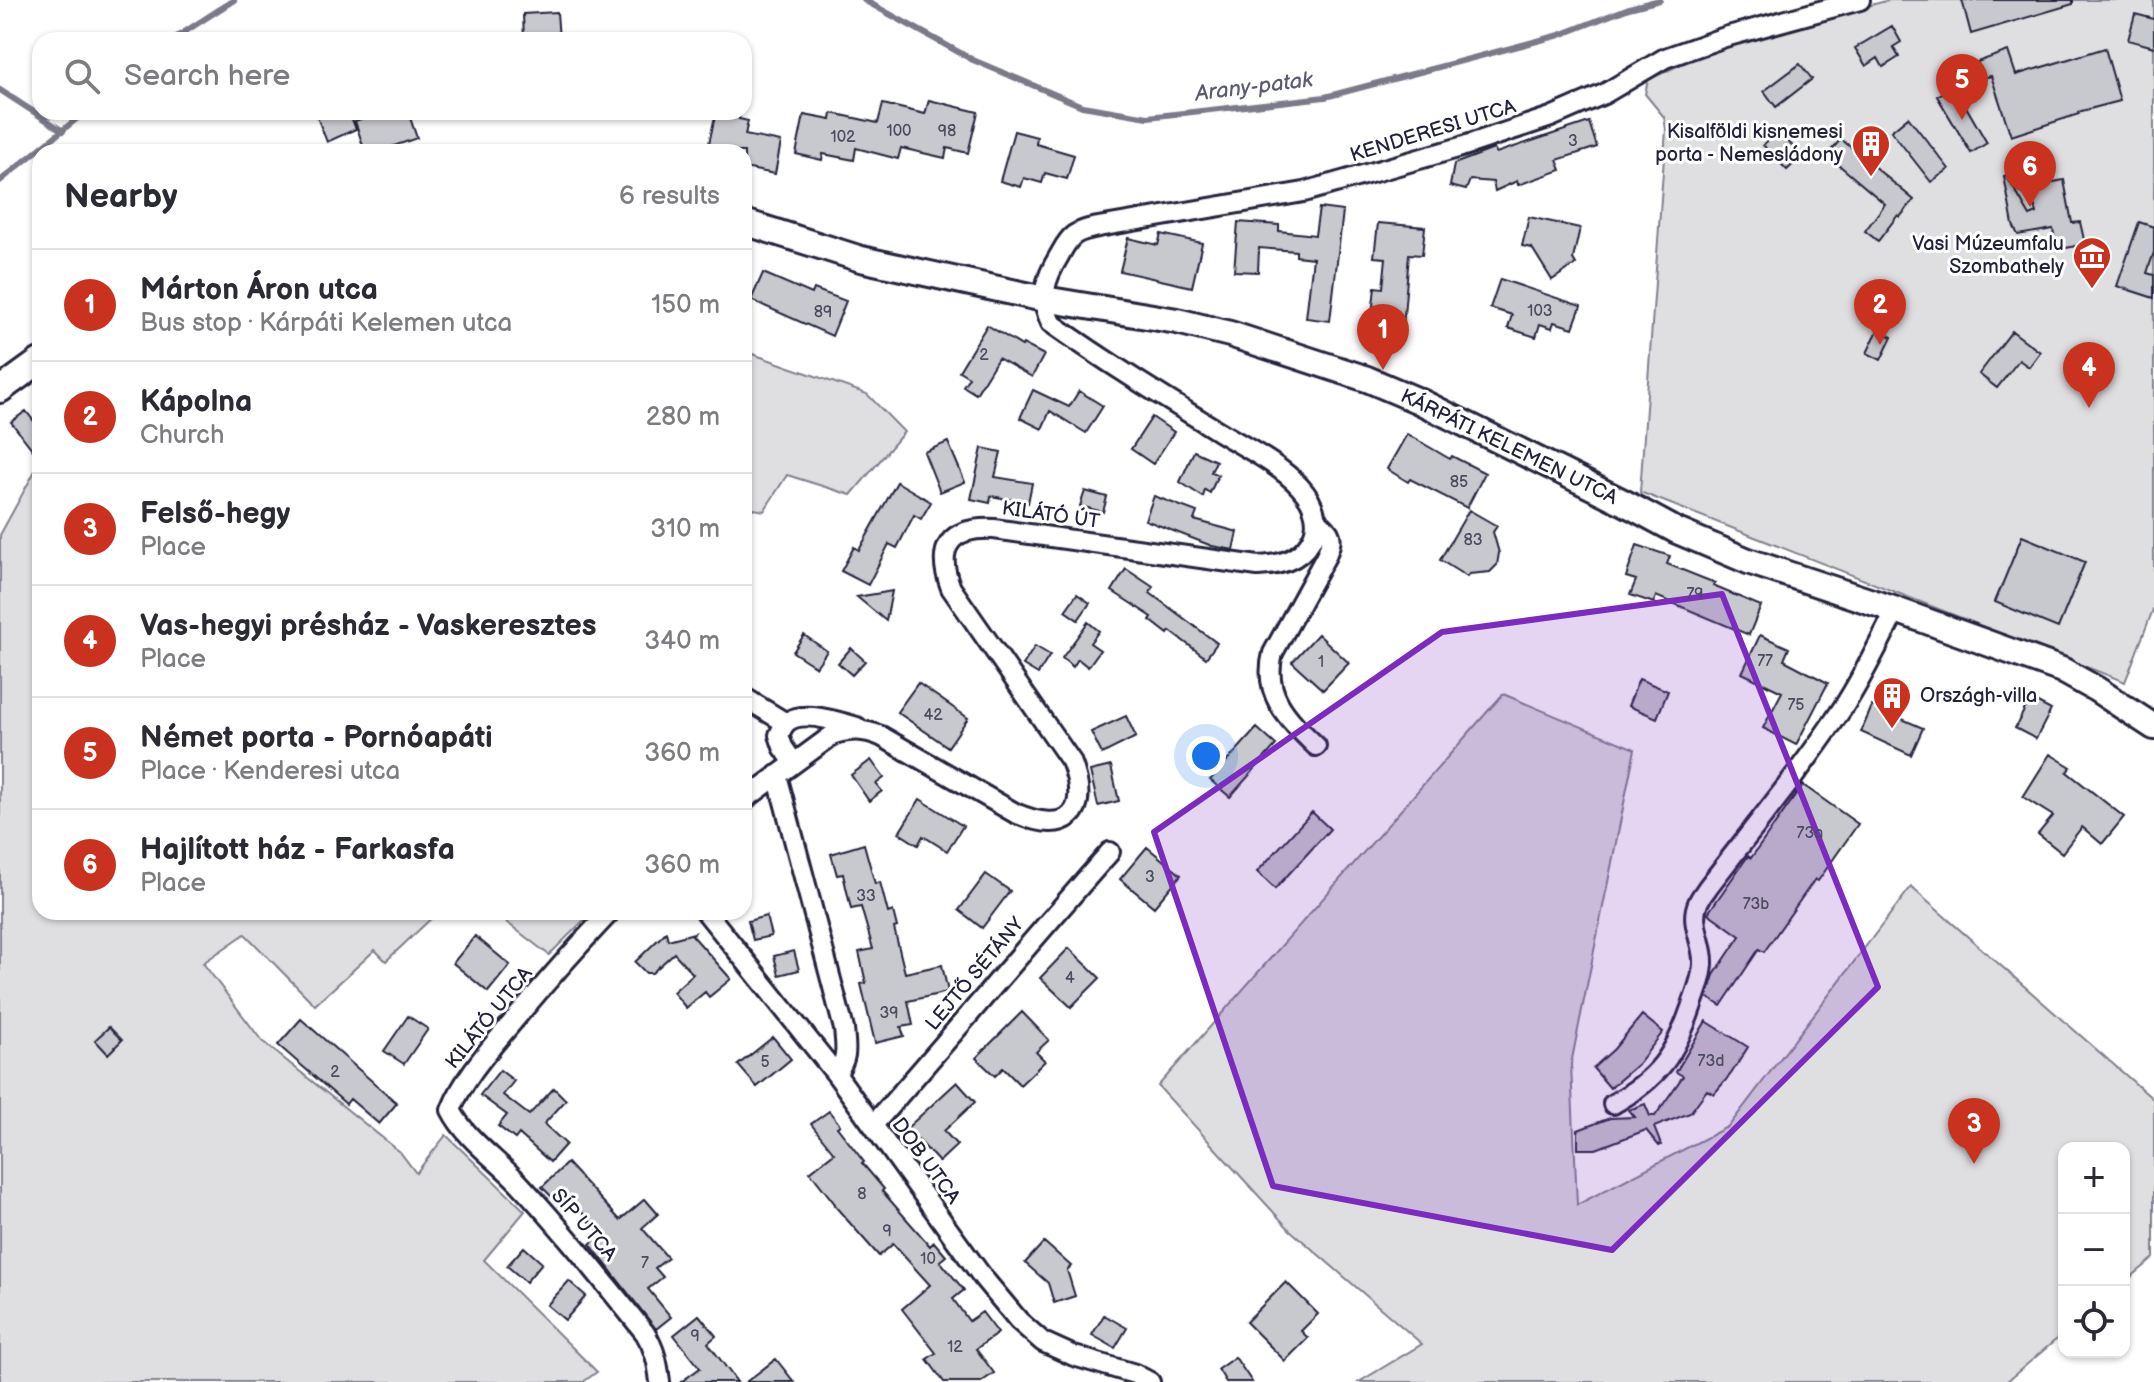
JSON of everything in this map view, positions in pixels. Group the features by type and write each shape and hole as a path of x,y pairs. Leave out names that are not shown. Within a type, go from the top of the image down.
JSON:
{"street":[{"name":"KENDERESI UTCA","path":"1044,299 1048,275 1070,237 1084,230 1304,192 1461,147 1551,117 1604,94 1665,58 1725,37 1860,0"},
{"name":"KÁRPÁTI KELEMEN UTCA","path":"752,225 861,259 1044,299 1190,324 1367,379 1419,401 1677,531 1748,561 2062,670 2154,727"},
{"path":"1044,299 1051,323 1289,477 1312,503 1317,520 1329,532 1332,541 1273,653 1270,665 1272,684 1282,711 1316,746"},
{"path":"0,390 32,367"},
{"name":"KILÁTÓ ÚT","path":"786,723 796,717 832,719 863,729 881,736 1015,813 1049,823 1063,819 1075,811 1080,796 1079,781 1071,761 951,588 943,561 952,541 961,533 977,528 994,529 1258,566 1280,565 1299,555 1312,540 1317,520"},
{"path":"1613,1104 1653,1077 1668,1059 1683,1031 1703,964 1695,921 1697,904 1801,768 1847,701 1896,610"},
{"path":"752,702 786,723 779,735 794,763"},
{"path":"752,794 834,734 863,729"},
{"path":"777,775 844,1029 847,1051 844,1063 836,1074"},
{"name":"LEJTŐ SÉTÁNY","path":"873,1125 1110,852"},
{"name":"KILÁTÓ UTCA","path":"451,1110 467,1078 566,957 602,920"},
{"name":"DOB UTCA","path":"712,920 836,1074 984,1279 1019,1321 1043,1342 1150,1382"},
{"name":"SÍP UTCA","path":"451,1110 459,1124 570,1239 645,1333 658,1362 660,1382"}],"highlighted area":[{"path":"1722,594 1878,987 1612,1250 1273,1186 1154,832 1442,632"}],"shaded area":[{"path":"1889,0 2154,0 2154,607 2125,682 1640,492 1666,129 1664,117 1645,94 1648,80 1711,50"},
{"path":"752,354 867,394 904,432 851,495 787,475 764,511 752,509"},
{"path":"32,476 32,920 430,920 386,961 375,950 315,1005 245,934 203,963 262,1041 400,1152 416,1173 446,1135 525,1211 484,1260 597,1372 583,1382 0,1382 0,535"},
{"path":"1503,694 1635,749 1571,1064 1577,1205 1729,1126 1911,887 2154,1100 2154,1258 2130,1278 2130,1142 2058,1142 2058,1338 2006,1382 1359,1382 1422,1344 1290,1230 1158,1086"},
{"path":"503,920 584,920 549,955"}],"building":[{"path":"1962,0 2073,0 2073,4 1971,34"},
{"path":"557,12 558,32 524,32 523,14"},
{"path":"2135,14 2154,19 2154,47 2128,40"},
{"path":"1892,26 1901,42 1893,47 1899,57 1883,67 1878,58 1866,66 1855,48"},
{"path":"2105,48 2120,101 2011,136 1991,76 1983,78 1977,62 2008,51 2016,75"},
{"path":"1800,64 1812,79 1776,107 1764,91"},
{"path":"1954,86 1987,143 1971,153 1937,96"},
{"path":"929,100 978,112 968,153 947,148 945,158 901,148 898,159 856,148 854,160 823,154 822,160 796,154 804,115 831,120 832,113 878,123 883,104 925,114"},
{"path":"1908,117 1949,169 1931,182 1891,131"},
{"path":"318,120 352,120 356,129 327,142"},
{"path":"411,120 417,138 400,144 362,144 355,121"},
{"path":"714,120 748,121 745,135 781,142 775,174 752,170 752,144 709,144"},
{"path":"1589,122 1597,147 1557,160 1561,170 1518,185 1517,181 1495,191 1493,182 1470,180 1466,190 1450,186 1454,164 1494,149 1496,153"},
{"path":"1014,131 1037,137 1036,144 1074,155 1067,179 1045,173 1042,183 1024,178 1021,187 1000,181"},
{"path":"1778,131 1802,156 1787,170 1763,145"},
{"name":"Kisalföldi kisnemesi porta - Nemesládony","path":"1841,139 1914,200 1878,241 1865,231 1885,204 1827,155"},
{"path":"2006,175 2030,216 2037,213 2028,187 2064,180 2072,223 2080,222 2085,244 2057,250 2053,229 2018,235 2013,225"},
{"path":"1319,208 1343,211 1330,321 1306,318 1313,258 1296,256 1296,251 1259,248 1258,272 1234,271 1238,222 1279,225 1279,231 1315,235"},
{"path":"1529,217 1580,228 1573,259 1576,264 1552,280 1532,248 1522,246"},
{"path":"2139,222 2154,227 2154,252 2147,273 2154,275 2154,298 2117,286"},
{"path":"1378,223 1425,227 1422,255 1409,254 1403,328 1371,325 1375,287 1383,288 1386,258 1374,257"},
{"path":"1161,234 1202,243 1192,287 1120,271 1128,238 1158,245"},
{"path":"763,273 812,294 814,289 846,301 832,336 752,300"},
{"path":"1500,279 1581,306 1573,328 1554,322 1552,328 1540,324 1536,337 1508,328 1512,315 1490,308"},
{"path":"987,325 1044,355 1032,377 998,358 976,394 963,386 969,377 959,371"},
{"path":"1878,330 1892,337 1881,360 1867,353"},
{"path":"2012,331 2040,352 2029,367 2019,360 1997,388 1979,374"},
{"path":"1033,390 1069,407 1079,391 1103,406 1086,433 1050,411 1042,429 1020,418"},
{"path":"26,411 32,419 32,449 11,422"},
{"path":"1152,417 1174,432 1153,464 1131,449"},
{"path":"1407,434 1450,459 1452,456 1485,473 1467,508 1410,479 1408,482 1387,469"},
{"path":"948,442 965,482 940,492 924,452"},
{"path":"982,448 1001,452 995,477 1032,483 1028,503 991,496 990,503 971,499"},
{"path":"1194,451 1216,461 1211,472 1218,475 1210,493 1205,490 1203,497 1180,482"},
{"path":"897,482 931,502 921,519 914,515 897,548 889,544 868,585 841,571 854,547 859,550"},
{"path":"1085,491 1107,497 1103,512 1080,506"},
{"path":"1154,496 1197,512 1194,520 1238,532 1234,550 1212,546 1145,520"},
{"path":"1469,510 1497,526 1493,532 1499,553 1497,565 1490,572 1469,574 1467,577 1440,560"},
{"path":"2022,536 2085,562 2058,628 1995,602"},
{"path":"1637,545 1670,556 1667,564 1761,606 1749,635 1656,596 1654,603 1630,595 1636,580 1626,577"},
{"path":"1126,569 1153,587 1150,593 1217,643 1206,658 1170,631 1168,634 1150,620 1152,617 1112,591"},
{"path":"892,591 886,621 857,597 881,593"},
{"path":"1077,594 1090,603 1078,620 1065,611"},
{"path":"1088,622 1099,631 1090,643 1100,650 1088,667 1078,659 1073,667 1062,658"},
{"path":"1318,634 1349,663 1323,690 1292,662"},
{"path":"804,635 827,651 816,667 793,652"},
{"path":"1760,635 1789,648 1784,660 1828,683 1796,745 1763,728 1782,692 1742,673"},
{"path":"1035,646 1050,655 1038,674 1023,665"},
{"path":"851,648 865,661 852,675 838,663"},
{"path":"1639,679 1668,691 1657,718 1628,706"},
{"path":"918,683 968,718 948,747 897,712"},
{"path":"2030,699 2051,710 2036,739 2015,728"},
{"name":"Országh-villa","path":"1872,706 1923,728 1911,755 1861,732"},
{"path":"1126,716 1136,737 1102,754 1091,732"},
{"path":"1257,728 1276,745 1230,797 1210,780"},
{"path":"2050,754 2071,767 2067,772 2124,817 2102,844 2082,827 2062,853 2038,834 2053,816 2023,797"},
{"path":"871,760 884,778 876,784 882,791 869,801 851,775"},
{"path":"1111,766 1119,801 1098,806 1090,771"},
{"path":"1803,785 1858,824 1764,952 1759,949 1721,1006 1707,997 1714,975 1740,936 1708,913"},
{"path":"920,799 963,826 947,851 923,836 918,845 899,833"},
{"path":"1312,812 1330,829 1275,889 1257,872"},
{"path":"864,844 875,884 880,882 888,913 893,911 905,973 942,965 948,992 908,1001 913,1025 901,1027 904,1036 875,1043 861,984 866,983 859,952 873,949 861,907 851,909 843,874 837,875 831,854"},
{"path":"1147,847 1181,875 1154,907 1120,879"},
{"path":"986,874 1010,891 982,928 959,910"},
{"path":"766,916 771,936 753,940 748,921"},
{"path":"666,932 668,940 694,933 692,935 731,979 709,997 705,992 686,1008 673,992 693,974 674,953 652,973 646,973 635,962"},
{"path":"475,936 510,965 488,992 453,963"},
{"path":"1069,948 1100,978 1071,1007 1040,978"},
{"path":"794,951 799,970 779,975 774,956"},
{"path":"1022,1012 1049,1040 1036,1052 1045,1061 1020,1085 1003,1068 995,1076 976,1058"},
{"path":"1642,1015 1663,1032 1638,1064 1610,1088 1593,1068 1614,1049"},
{"path":"408,1016 428,1029 404,1064 384,1051"},
{"path":"301,1019 397,1103 379,1124 350,1099 346,1104 278,1045"},
{"path":"1706,1021 1748,1047 1714,1094 1707,1090 1690,1113 1654,1127 1659,1146 1646,1130 1596,1149 1578,1149 1578,1130 1610,1118 1635,1117 1629,1110 1645,1104 1650,1116 1655,1116 1683,1076 1676,1072"},
{"path":"109,1027 122,1040 108,1054 95,1040"},
{"path":"773,1037 791,1059 757,1087 738,1065"},
{"path":"500,1070 514,1081 503,1095 529,1115 554,1088 566,1100 544,1124 566,1144 550,1162 519,1134 515,1139 498,1126 507,1115 480,1095"},
{"path":"957,1082 975,1102 944,1131 957,1145 939,1162 907,1128"},
{"path":"829,1111 862,1163 884,1189 882,1191 930,1246 934,1242 946,1256 940,1261 964,1290 953,1299 969,1321 982,1312 998,1333 976,1349 994,1373 981,1382 944,1382 927,1359 936,1353 902,1309 930,1285 893,1244 879,1256 834,1205 810,1172 834,1153 811,1124"},
{"path":"567,1163 620,1220 645,1199 658,1214 642,1228 668,1258 655,1268 663,1277 648,1289 671,1317 656,1329 590,1244 601,1234 570,1199 562,1207 542,1187"},
{"path":"1044,1242 1071,1266 1067,1270 1075,1296 1054,1303 1048,1283 1025,1263"},
{"path":"524,1247 542,1263 526,1282 507,1266"},
{"path":"569,1281 586,1296 565,1320 547,1305"},
{"path":"1286,1282 1318,1314 1301,1331 1308,1338 1285,1361 1246,1322"},
{"path":"699,1315 716,1336 708,1343 737,1382 681,1382 700,1368 674,1335"},
{"path":"1104,1315 1127,1328 1115,1348 1092,1335"},
{"path":"1235,1357 1252,1382 1226,1382 1218,1369"},
{"path":"776,1359 794,1382 746,1382"}],"waterway":[{"name":"Arany-patak","path":"184,32 234,0"},
{"name":"Arany-patak","path":"864,0 973,60 1082,106 1148,117 1325,97 1560,35 1629,8 1660,0"},
{"path":"0,90 32,111"},
{"path":"46,120 63,131"},
{"name":"Arany-patak","path":"46,144 75,120"},
{"name":"Arany-patak","path":"0,181 32,155"}],"place":[{"name":"Német porta - Pornóapáti","path":"1962,120"},
{"name":"Kisalföldi kisnemesi porta - Nemesládony","path":"1871,178"},
{"name":"Hajlított ház - Farkasfa","path":"2030,207"},
{"name":"Vasi Múzeumfalu Szombathely","path":"2092,290"},
{"name":"Kápolna","path":"1880,345"},
{"name":"Márton Áron utca","path":"1383,370"},
{"name":"Vas-hegyi présház - Vaskeresztes","path":"2089,408"},
{"name":"Országh-villa","path":"1892,730"},
{"name":"Felső-hegy","path":"1974,1164"}]}
